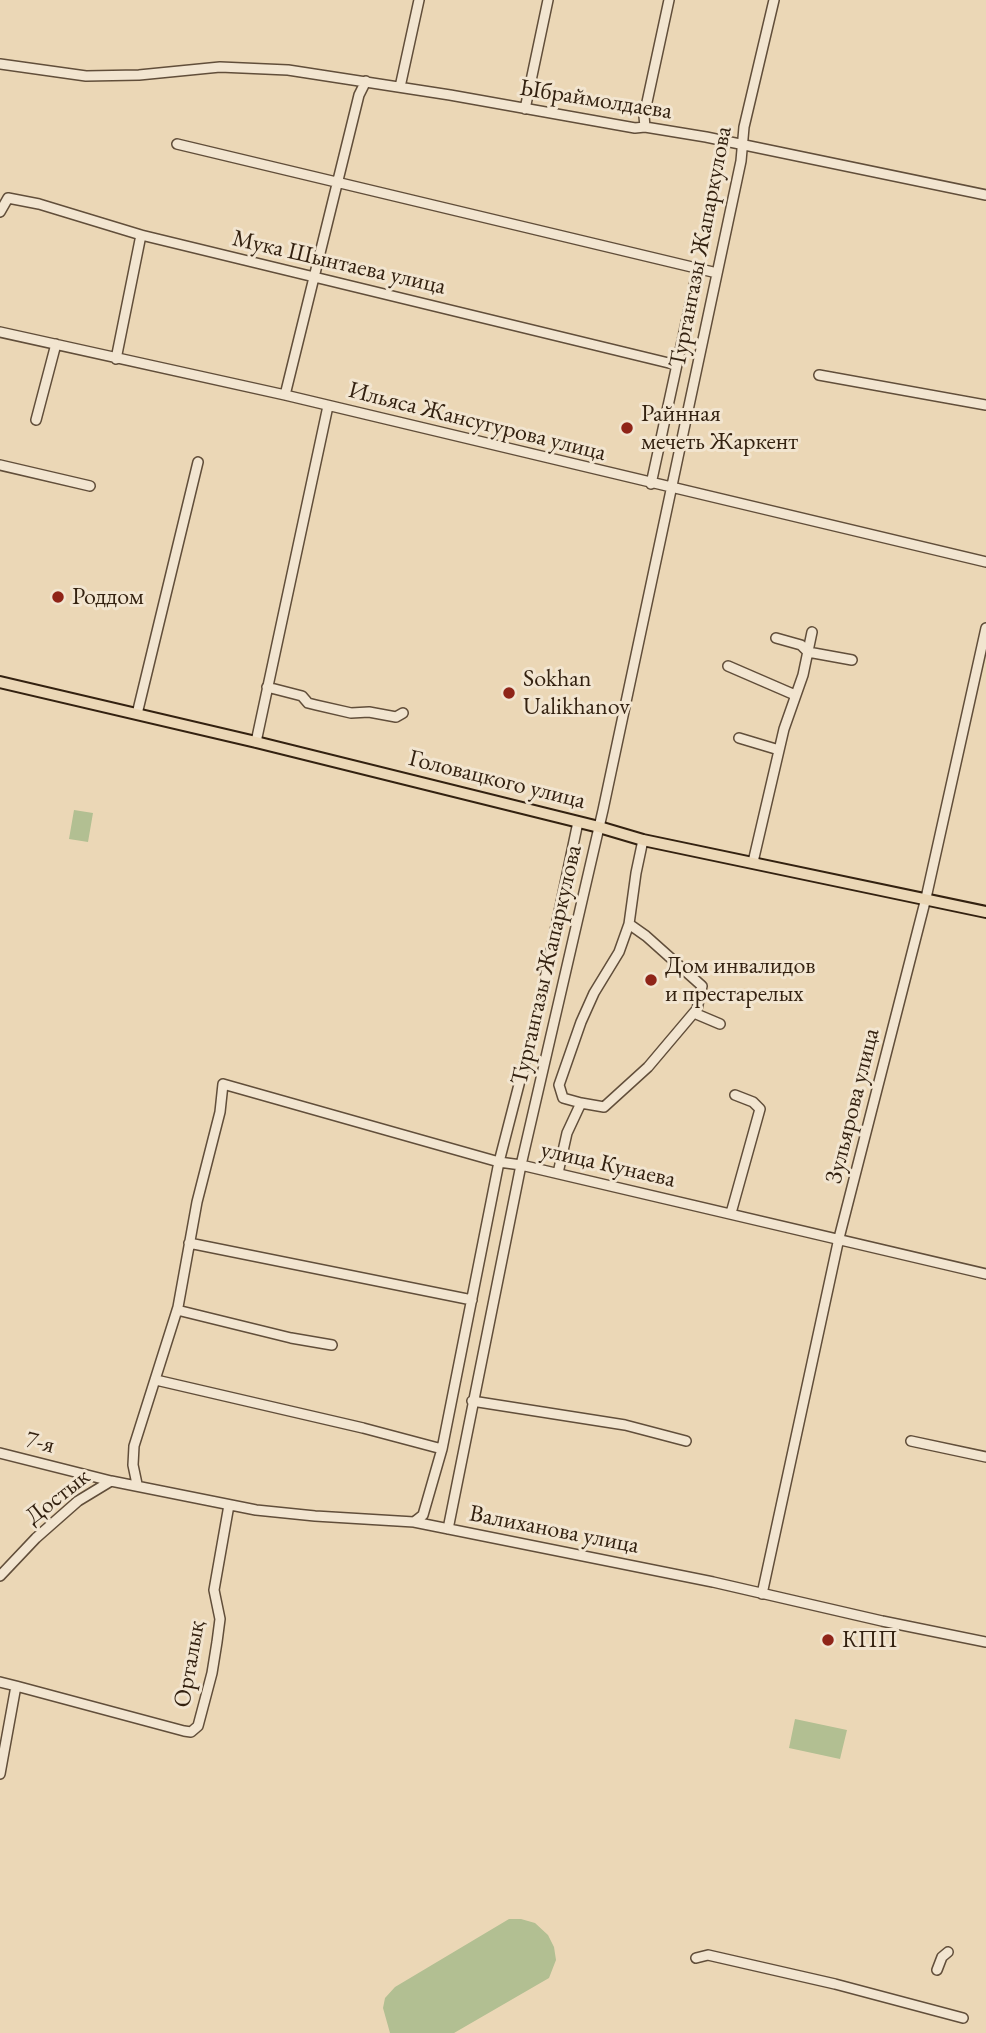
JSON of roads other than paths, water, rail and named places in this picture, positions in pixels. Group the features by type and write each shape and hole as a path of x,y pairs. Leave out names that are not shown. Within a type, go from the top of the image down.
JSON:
{"main road":[{"name":"Головацкого улица","path":"0,682 256,742 643,840 986,912"}],"street":[{"path":"400,87 419,0"},
{"path":"525,108 548,0"},
{"path":"645,127 669,0"},
{"name":"Тургангазы Жапаркулова","path":"448,1529 521,1165 599,827 774,0"},
{"name":"Ыбраймолдаева","path":"0,64 86,76 139,75 219,67 288,70 635,128 645,127 986,195"},
{"path":"285,395 359,95 366,81"},
{"path":"177,144 717,273"},
{"name":"Мука Шынтаева улица","path":"0,212 4,197 71,212 142,235 677,365"},
{"path":"116,359 142,235"},
{"path":"651,484 698,268"},
{"name":"Ильяса Жансугурова улица","path":"0,332 328,405 986,562"},
{"path":"36,420 56,344"},
{"path":"819,375 986,405"},
{"path":"256,742 328,405"},
{"path":"137,713 198,462"},
{"path":"0,465 90,486"},
{"name":"Зульярова улица","path":"762,1594 839,1238 926,898 986,628"},
{"path":"753,862 779,750 812,632"},
{"path":"776,638 801,645 808,652 852,660"},
{"path":"728,666 795,695"},
{"path":"267,687 302,696 308,703 351,713 369,712 396,717 403,713"},
{"path":"739,738 779,750"},
{"name":"Тургангазы Жапаркулова","path":"414,1522 423,1515 442,1449 499,1162 539,1007 578,822"},
{"path":"629,924 702,986 697,1009 648,1068 604,1107 563,1098 559,1085 564,1067 594,993 619,953 629,924 643,840"},
{"path":"694,1013 720,1024"},
{"name":"улица Кунаева","path":"189,1244 220,1112 223,1084 499,1162 558,1173 986,1274"},
{"path":"731,1213 760,1109 753,1102 735,1095"},
{"path":"558,1173 567,1133 581,1103"},
{"path":"137,1484 133,1465 134,1446 177,1310 189,1244 472,1300"},
{"path":"177,1310 215,1321 332,1345"},
{"path":"156,1380 442,1449"},
{"path":"472,1401 625,1425 686,1441"},
{"path":"911,1441 986,1457"},
{"name":"7-я","path":"0,1453 111,1481"},
{"name":"Валиханова улица","path":"111,1481 137,1484 229,1505 315,1516 414,1522 713,1582 986,1642"},
{"name":"Достык","path":"0,1576 16,1557 78,1501 111,1481"},
{"name":"Орталық","path":"16,1686 191,1732 198,1726 212,1673 220,1619 214,1590 229,1505"},
{"path":"0,1682 16,1686 0,1774"},
{"path":"937,1970 942,1957 948,1952"},
{"path":"696,1958 708,1955 835,1983 963,2018"}],"place":[{"name":"Райнная мечеть Жаркент","path":"627,428"},
{"name":"Роддом","path":"58,597"},
{"name":"Sokhan Ualikhanov","path":"509,693"},
{"name":"Дом инвалидов и престарелых","path":"651,980"},
{"name":"КПП","path":"828,1640"}]}
